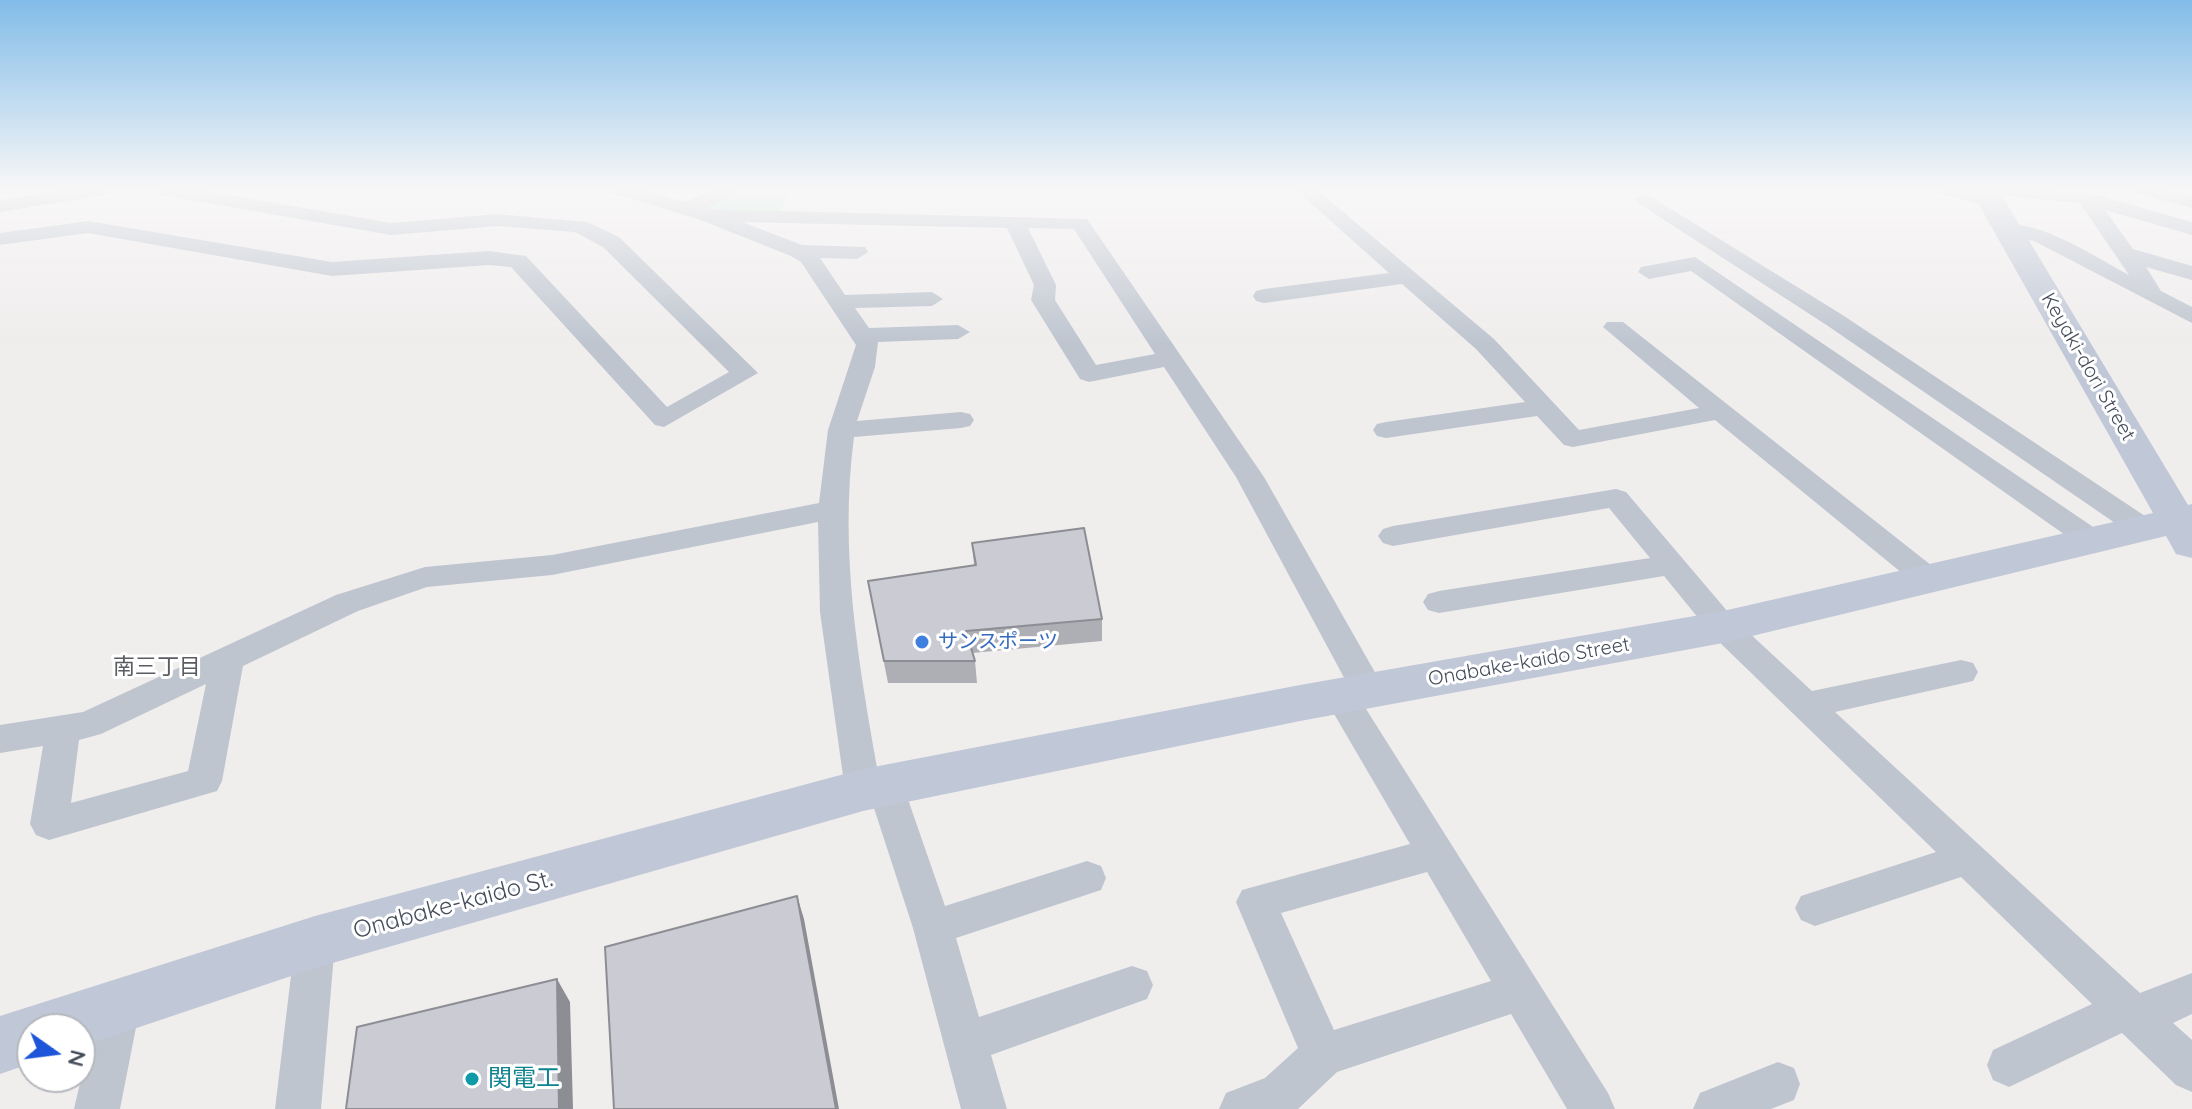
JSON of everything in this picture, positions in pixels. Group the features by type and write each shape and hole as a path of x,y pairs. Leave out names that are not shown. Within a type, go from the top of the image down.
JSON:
{"street":[{"path":"168,241 332,269 489,258 518,261 659,431 745,373 609,241"},
{"path":"332,269 374,241"},
{"path":"771,241 809,258 868,345 865,365 841,430 832,510 832,592 874,788 933,928 984,1109"},
{"path":"1024,241 1045,285 1043,300 1089,374 1172,358"},
{"path":"1092,241 1250,477 1354,693 1436,853 1592,1109"},
{"path":"1365,241 1485,344 1573,439 1718,412"},
{"path":"1710,241 2176,528"},
{"name":"Keyaki-dori Street","path":"2018,241 2176,528"},
{"path":"2051,241 2192,316"},
{"path":"2117,241 2149,287 2150,295"},
{"path":"799,251 857,252"},
{"path":"2126,254 2192,273"},
{"path":"1649,272 1695,264 2095,542"},
{"path":"1264,296 1407,277"},
{"path":"837,302 932,299"},
{"path":"1615,327 1930,580"},
{"path":"861,336 958,332"},
{"path":"1386,430 1543,407"},
{"path":"841,430 961,420"},
{"path":"1393,536 1616,498 1723,627 2192,1070"},
{"path":"0,739 89,725 347,603 425,577 552,565 832,510"},
{"name":"Onabake-kaido Street","path":"874,788 1354,693 1723,627 2095,542 2176,528"},
{"path":"1439,602 1672,565"},
{"path":"63,729 49,824 204,781 228,659"},
{"path":"1806,705 1961,672"},
{"name":"Onabake-kaido St.","path":"90,1013 315,942 874,788"},
{"path":"1323,1055 1256,902 1436,853"},
{"path":"1815,908 1969,858"},
{"path":"933,928 1087,878"},
{"path":"298,1109 315,942"},
{"path":"964,1043 1132,985"},
{"path":"1242,1109 1279,1096 1323,1055 1520,991"},
{"path":"2009,1065 2134,1013 2192,993"},
{"path":"97,1109 120,1002"},
{"path":"1716,1109 1778,1084"}],"building":[{"path":"1084,528 1102,619 966,631 975,661 884,661 868,581 976,565 972,543"},
{"path":"797,896 836,1109 614,1109 605,947"},
{"name":"関電工","path":"557,979 559,1109 346,1109 357,1027"}],"place":[{"name":"サンスポーツ","path":"922,642"},
{"name":"関電工","path":"472,1079"}],"district":[{"name":"南三丁目","path":"157,667"}]}
